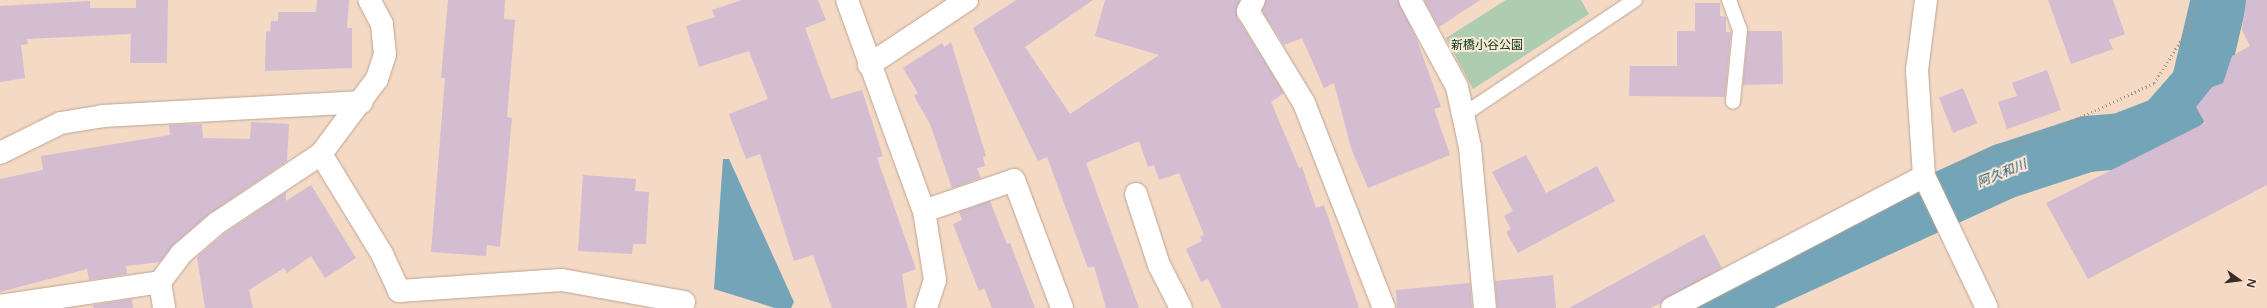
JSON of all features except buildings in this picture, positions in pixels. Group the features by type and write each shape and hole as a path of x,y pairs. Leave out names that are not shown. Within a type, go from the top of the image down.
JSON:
{"street":[{"path":"0,306 160,282 181,254 217,223 321,154 362,102 377,79 385,54 382,24 369,0"},
{"path":"847,0 869,65 924,211 935,280 926,308"},
{"path":"869,65 967,0"},
{"path":"1254,0 1248,11 1304,103 1384,308"},
{"path":"1410,0 1457,87 1470,147 1485,308"},
{"path":"1926,0 1917,70 1927,183 1987,308"},
{"path":"0,152 61,123 104,116 362,102"},
{"path":"321,154 382,254 404,299 562,280 684,302"},
{"path":"924,211 1014,180 1062,308"},
{"path":"1672,308 1927,183"},
{"path":"1136,194 1159,265 1181,308"},
{"path":"160,282 164,308"}],"lane":[{"path":"1462,115 1635,0"},
{"path":"1729,0 1740,30 1733,102"}],"path":[{"path":"1927,183 2055,129 2154,83 2186,32 2196,0"}],"green space":[{"name":"新橋小谷公園","path":"1506,0 1581,0 1589,14 1473,89 1446,38"}],"water":[{"path":"723,159 729,159 794,302 791,308 775,308 714,289"}],"waterway":[{"name":"阿久和川","path":"1723,308 1761,283 2005,171 2087,144 2121,141 2165,124 2199,85 2219,0"}]}
